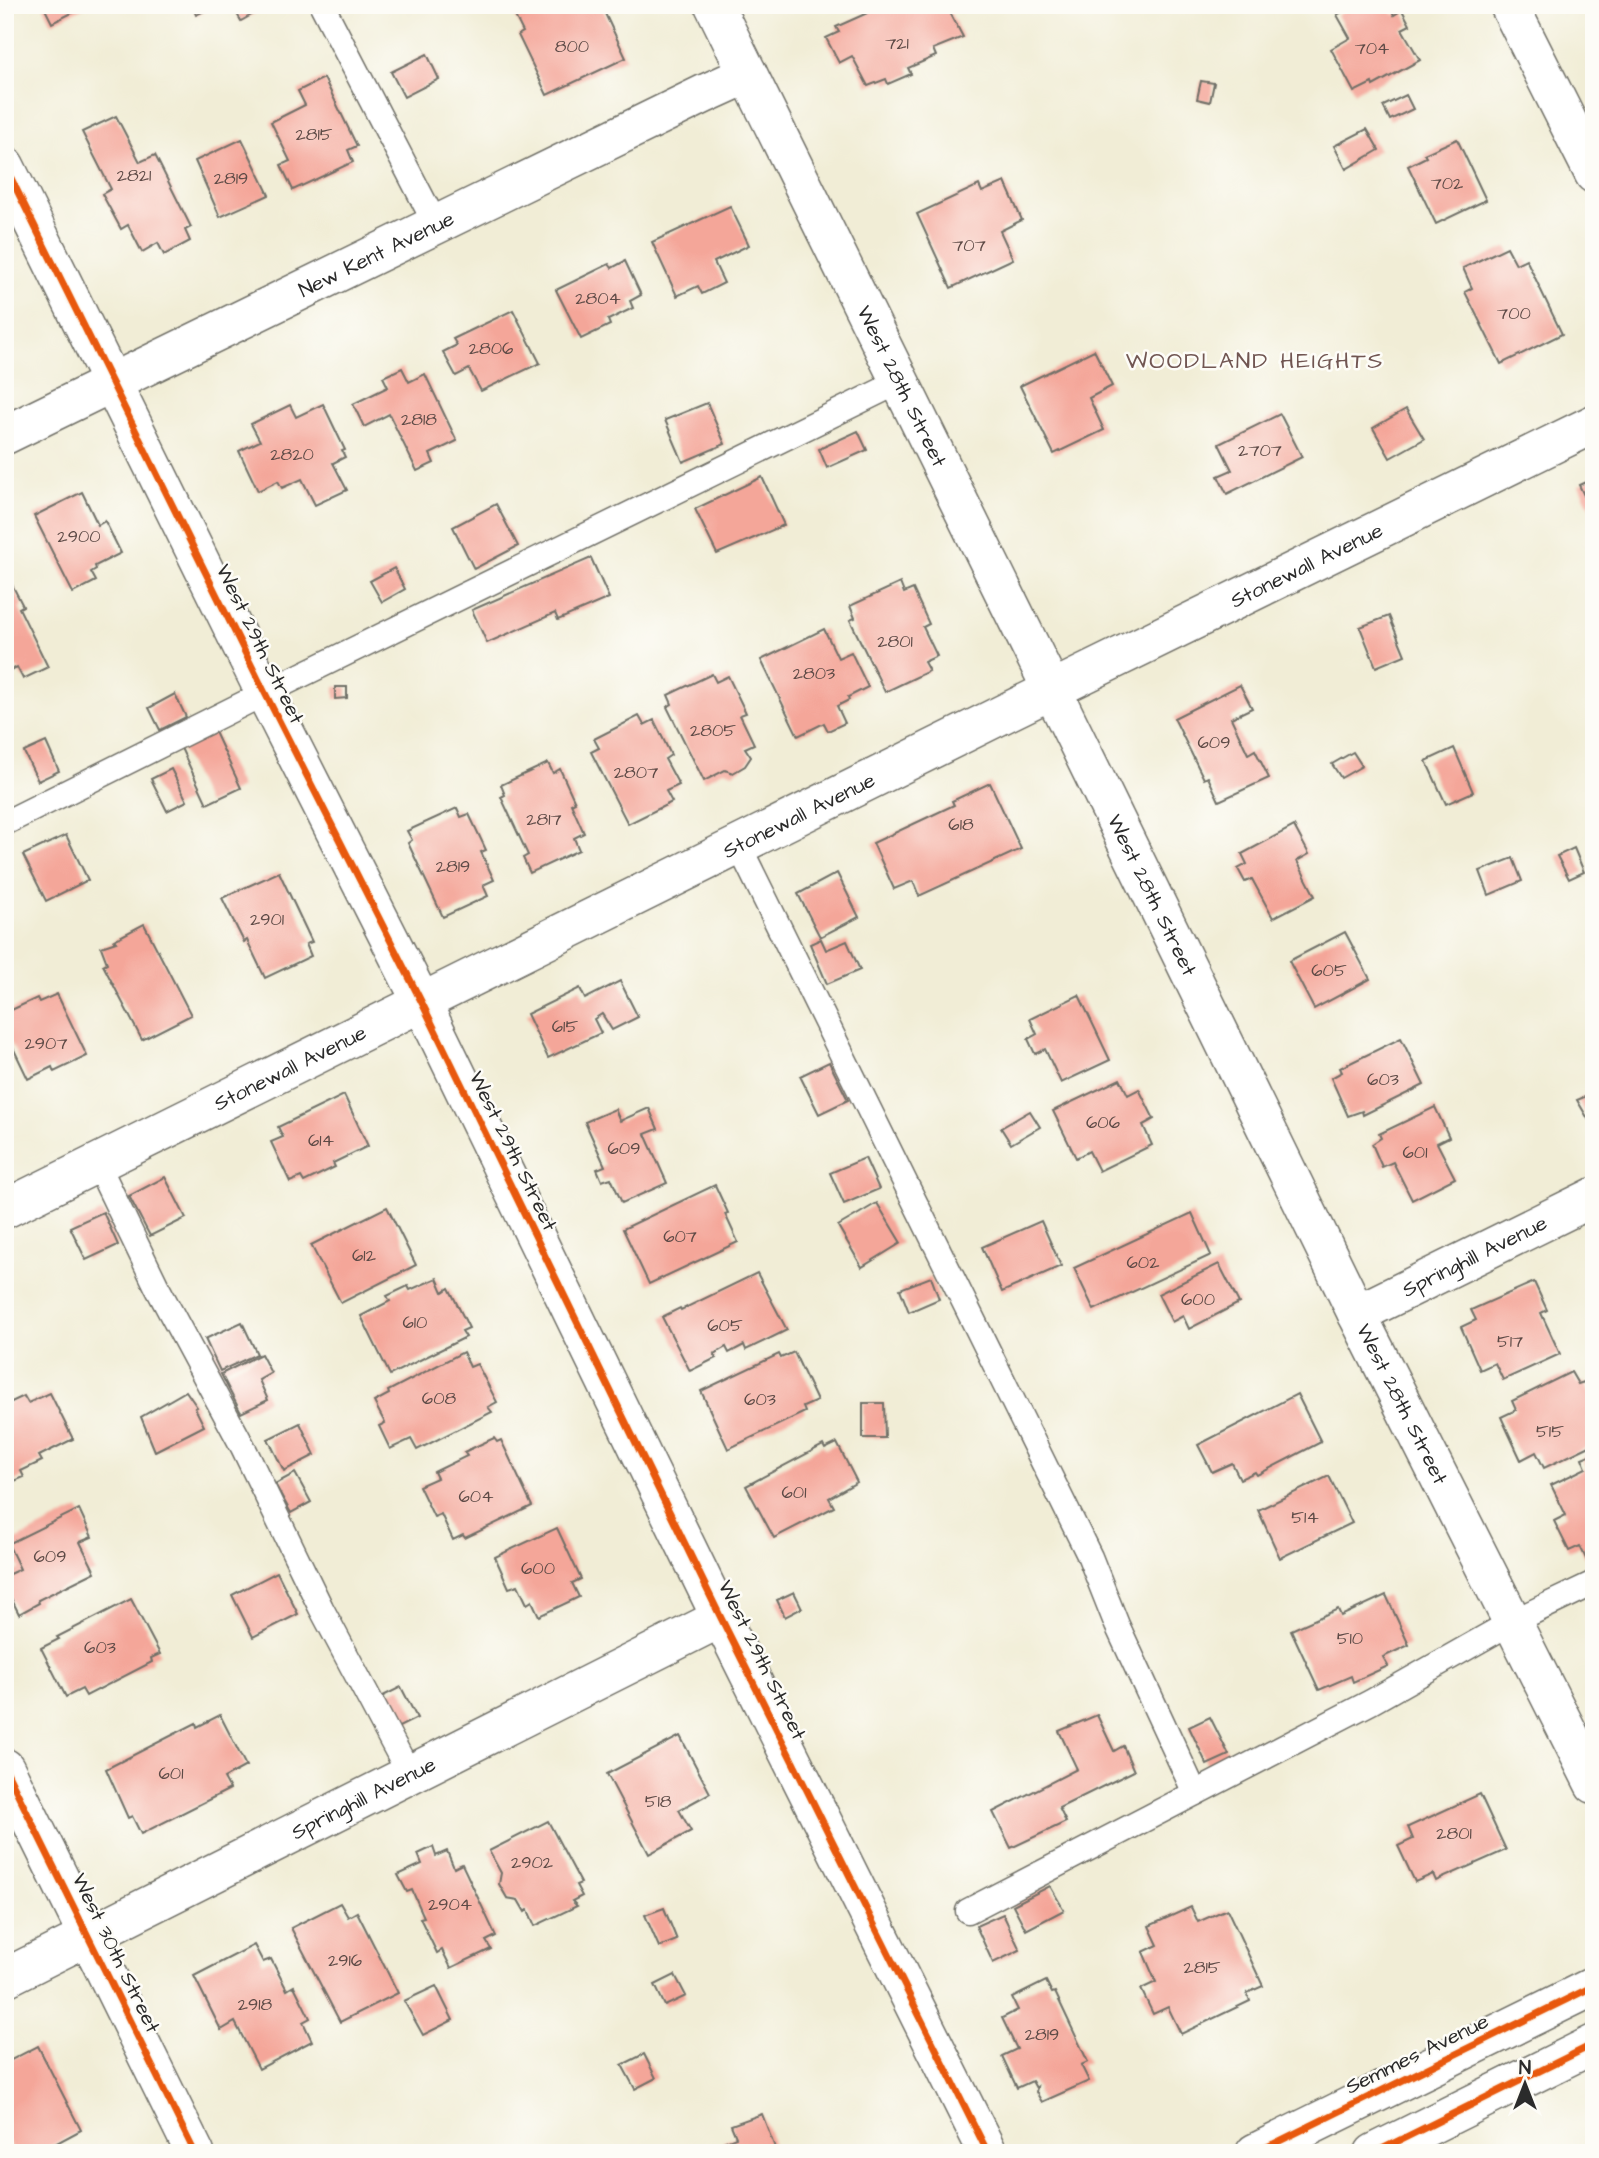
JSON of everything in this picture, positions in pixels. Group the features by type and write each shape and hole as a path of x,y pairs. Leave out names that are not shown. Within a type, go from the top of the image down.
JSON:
{"street":[{"name":"West 28th Street","path":"714,5 1357,1314 1594,1784"},
{"path":"1509,5 1594,174"},
{"name":"New Kent Avenue","path":"5,435 748,74"},
{"name":"West 29th Street","path":"5,166 265,693 422,1003 721,1618 988,2153"},
{"name":"Stonewall Avenue","path":"5,1209 1052,690 1594,425"},
{"name":"Springhill Avenue","path":"1357,1314 1594,1197"},
{"name":"Springhill Avenue","path":"5,1978 721,1618"},
{"name":"West 30th Street","path":"5,1768 195,2153"},
{"name":"Semmes Avenue","path":"1255,2153 1594,1986"},
{"path":"1374,2153 1594,2044"}],"lane":[{"path":"323,5 436,225"},
{"path":"5,823 900,382"},
{"path":"739,846 1090,1557 1117,1625 1195,1793"},
{"path":"97,1163 157,1287 243,1447 321,1608 411,1775"},
{"path":"968,1911 1371,1702 1512,1622 1594,1583"}],"building":[{"path":"43,5 88,5 52,23"},
{"path":"192,5 217,5 196,15"},
{"path":"232,5 269,5 241,21"},
{"path":"533,5 601,5 626,58 547,95 518,35 523,32 514,14"},
{"path":"885,5 946,5 963,37 933,49 936,56 908,68 911,74 888,84 886,79 868,86 852,56 839,63 826,38 839,32 836,27"},
{"path":"1355,5 1389,5 1394,15 1402,10 1410,25 1402,29 1420,60 1373,86 1372,83 1354,92 1331,49 1350,38 1337,15"},
{"path":"427,54 439,79 404,97 391,72"},
{"path":"324,78 357,146 348,150 353,162 293,190 281,165 290,161 271,122 305,105 298,91"},
{"path":"1201,81 1214,83 1210,102 1197,99"},
{"path":"1406,95 1413,109 1390,120 1383,106"},
{"path":"116,116 140,162 155,155 191,227 185,230 190,241 164,255 158,243 142,252 128,225 121,229 102,194 111,189 82,132"},
{"path":"1367,129 1379,150 1346,169 1334,146"},
{"path":"242,139 269,195 220,217 195,161"},
{"path":"1457,139 1486,200 1436,224 1408,166 1426,157 1424,154"},
{"path":"1005,182 1022,220 1000,231 1013,259 951,288 917,214 979,185 982,192"},
{"path":"730,206 749,245 714,262 724,283 702,294 698,286 677,296 652,242"},
{"path":"1507,247 1516,264 1526,259 1562,334 1501,364 1465,292 1472,288 1463,268"},
{"path":"625,261 641,295 630,301 633,308 608,320 610,325 581,339 556,290 609,264 612,268"},
{"path":"513,310 540,363 481,391 469,369 456,376 443,352 457,345 453,339"},
{"path":"1094,350 1112,386 1089,398 1104,430 1054,454 1020,386"},
{"path":"402,368 409,382 425,374 457,441 430,454 434,463 417,471 389,414 364,427 353,404 388,387 383,377"},
{"path":"707,403 725,444 683,462 665,420"},
{"path":"323,404 345,450 342,451 345,457 333,463 347,490 315,505 302,479 282,488 278,481 258,491 239,451 260,441 251,424 290,405 296,417"},
{"path":"1406,409 1424,439 1390,458 1373,428"},
{"path":"1280,414 1302,457 1227,494 1218,476 1232,470 1219,444"},
{"path":"858,431 867,450 827,468 819,449"},
{"path":"762,477 784,525 717,554 695,509"},
{"path":"1594,478 1594,516 1579,485"},
{"path":"82,492 98,525 105,521 121,553 95,566 96,569 91,572 96,581 73,593 34,516"},
{"path":"496,504 518,546 474,569 453,527"},
{"path":"591,558 609,598 558,620 555,613 487,643 472,610"},
{"path":"394,568 405,589 382,602 370,581"},
{"path":"5,571 23,606 19,608 48,667 23,679 17,667 5,673"},
{"path":"900,583 904,593 913,589 929,624 923,627 937,656 924,662 929,671 885,692 850,620 855,618 850,606"},
{"path":"1389,616 1405,655 1376,667 1360,627"},
{"path":"824,629 838,658 851,652 868,687 837,706 845,723 828,731 824,723 798,736 761,660"},
{"path":"712,674 716,682 728,676 746,713 740,715 754,744 745,748 751,757 745,766 733,773 725,770 704,781 667,707 672,704 668,695"},
{"path":"1240,685 1252,708 1231,718 1248,754 1255,750 1269,778 1219,801 1208,777 1204,779 1174,718"},
{"path":"335,687 347,687 347,698 335,699"},
{"path":"175,694 186,717 160,730 149,708"},
{"path":"639,716 644,725 654,720 671,755 665,759 679,785 666,791 672,802 628,824 591,752 599,748 594,739"},
{"path":"215,732 241,788 207,804 181,748"},
{"path":"46,742 59,771 38,781 24,752"},
{"path":"1454,748 1473,792 1446,804 1426,761"},
{"path":"1353,752 1362,766 1341,778 1332,764"},
{"path":"548,763 553,773 560,769 575,802 571,804 584,833 574,838 579,850 530,873 523,858 528,855 501,797 505,795 501,785"},
{"path":"171,769 187,801 167,811 151,779"},
{"path":"990,783 1021,849 919,896 913,881 894,889 873,843 954,805 952,801"},
{"path":"457,808 461,817 469,814 486,850 481,852 494,880 483,885 488,896 443,917 408,843 412,840 407,831"},
{"path":"1294,826 1309,854 1297,861 1315,896 1273,918 1252,879 1245,882 1238,869 1247,864 1242,854"},
{"path":"66,835 88,880 46,901 23,855"},
{"path":"1574,848 1584,872 1569,879 1557,856"},
{"path":"1513,858 1522,881 1489,895 1480,871"},
{"path":"279,872 312,942 306,944 311,956 265,978 247,940 244,942 222,898"},
{"path":"837,873 859,917 820,937 798,894"},
{"path":"144,924 191,1015 142,1040 103,965 107,963 101,947 116,942 114,940"},
{"path":"1345,932 1370,979 1314,1009 1289,961"},
{"path":"821,939 826,950 847,941 860,970 827,984 810,944"},
{"path":"620,981 638,1017 612,1030 602,1014 594,1019 601,1033 548,1058 527,1014 580,988 585,999"},
{"path":"57,994 87,1056 54,1072 52,1067 28,1079 5,1031 5,1013 37,998 39,1002"},
{"path":"1079,995 1110,1060 1061,1083 1045,1049 1035,1054 1028,1039 1037,1034 1030,1019"},
{"path":"1401,1038 1424,1085 1363,1115 1362,1111 1348,1116 1331,1078 1342,1072 1340,1068"},
{"path":"829,1062 848,1100 819,1114 800,1076"},
{"path":"1120,1079 1128,1095 1139,1089 1154,1119 1143,1125 1152,1145 1099,1171 1089,1151 1076,1158 1053,1111"},
{"path":"1594,1093 1594,1129 1577,1100"},
{"path":"344,1095 368,1146 333,1163 335,1167 304,1182 301,1177 290,1182 271,1142 283,1137 278,1127"},
{"path":"1435,1107 1449,1137 1437,1143 1455,1178 1412,1200 1393,1162 1382,1167 1372,1144 1381,1138 1379,1134"},
{"path":"649,1108 658,1129 645,1134 667,1183 622,1203 611,1178 602,1181 597,1169 605,1166 585,1122 615,1109 620,1121"},
{"path":"1030,1111 1040,1127 1011,1144 1001,1128"},
{"path":"865,1158 879,1189 844,1204 830,1173"},
{"path":"165,1177 186,1218 150,1236 129,1196"},
{"path":"715,1185 738,1242 649,1284 623,1229"},
{"path":"877,1203 901,1243 862,1267 838,1226"},
{"path":"387,1207 416,1265 341,1303 311,1245"},
{"path":"103,1212 118,1245 86,1260 70,1227"},
{"path":"1192,1213 1211,1255 1094,1310 1074,1268"},
{"path":"1041,1221 1061,1266 1002,1292 982,1247"},
{"path":"1219,1264 1239,1303 1189,1329 1183,1316 1172,1322 1158,1294"},
{"path":"757,1273 787,1330 746,1350 744,1345 729,1353 726,1347 714,1354 716,1358 690,1371 662,1317"},
{"path":"931,1277 939,1299 909,1312 900,1289"},
{"path":"437,1278 443,1292 449,1288 469,1328 462,1331 466,1337 390,1375 361,1316 390,1301 387,1296 408,1286 410,1290"},
{"path":"1534,1282 1547,1310 1541,1313 1560,1354 1503,1380 1495,1363 1480,1370 1461,1327 1476,1320 1471,1310"},
{"path":"242,1322 257,1354 220,1371 205,1339"},
{"path":"463,1352 470,1367 477,1364 497,1402 488,1407 492,1412 417,1450 411,1439 390,1449 379,1426 385,1423 374,1402 389,1394 388,1391"},
{"path":"794,1352 817,1401 803,1407 805,1412 728,1449 701,1391 779,1354 781,1358"},
{"path":"261,1354 271,1373 259,1380 268,1400 241,1413 221,1374"},
{"path":"1571,1372 1578,1384 1584,1382 1594,1401 1594,1444 1544,1468 1536,1452 1521,1460 1501,1417 1516,1410 1512,1401"},
{"path":"186,1391 197,1407 195,1408 204,1426 155,1451 141,1417"},
{"path":"50,1393 73,1439 39,1456 42,1461 21,1471 24,1477 5,1485 5,1405 24,1396 28,1403"},
{"path":"1297,1394 1321,1442 1257,1475 1255,1472 1240,1479 1232,1463 1212,1472 1198,1445"},
{"path":"863,1403 884,1403 885,1438 863,1438"},
{"path":"300,1423 315,1455 284,1471 268,1439"},
{"path":"494,1438 497,1442 501,1440 532,1506 465,1538 463,1535 453,1540 441,1514 434,1517 419,1486 437,1478 434,1472 467,1456 464,1452"},
{"path":"837,1443 857,1482 829,1498 834,1507 774,1538 746,1486 823,1445 825,1449"},
{"path":"1594,1453 1594,1558 1587,1561 1580,1546 1569,1551 1554,1521 1566,1515 1551,1485 1586,1468 1582,1458"},
{"path":"295,1473 311,1502 291,1513 275,1484"},
{"path":"1329,1476 1352,1523 1280,1558 1258,1510"},
{"path":"79,1509 92,1537 80,1542 95,1572 38,1600 39,1603 19,1614 5,1586 5,1576 20,1569 8,1544"},
{"path":"557,1528 581,1579 572,1583 579,1597 539,1616 532,1601 527,1604 518,1585 509,1588 495,1557"},
{"path":"277,1572 298,1614 253,1637 232,1595"},
{"path":"794,1592 802,1608 785,1617 777,1600"},
{"path":"1386,1595 1409,1645 1383,1657 1388,1666 1353,1682 1351,1676 1319,1690 1291,1630 1338,1609 1341,1616"},
{"path":"131,1599 160,1654 151,1658 152,1662 86,1696 82,1689 66,1697 41,1648"},
{"path":"401,1687 417,1718 395,1729 379,1698"},
{"path":"220,1715 246,1766 224,1778 230,1789 141,1834 132,1816 128,1818 106,1769 196,1723 197,1727"},
{"path":"1097,1715 1114,1751 1123,1746 1134,1771 1059,1808 1066,1822 1011,1848 993,1812 1077,1769 1059,1731"},
{"path":"1210,1717 1229,1755 1207,1765 1189,1727"},
{"path":"680,1736 710,1793 679,1810 691,1831 649,1854 607,1774"},
{"path":"1480,1794 1506,1850 1436,1881 1433,1874 1415,1882 1398,1846 1413,1839 1408,1827"},
{"path":"548,1821 581,1883 576,1885 582,1896 572,1901 577,1906 535,1926 528,1910 525,1912 518,1900 507,1898 499,1884 501,1873 489,1851"},
{"path":"433,1847 436,1856 447,1851 454,1868 462,1864 496,1936 486,1941 491,1949 451,1968 442,1950 437,1953 420,1918 424,1917 412,1890 407,1892 398,1875 422,1864 418,1854"},
{"path":"1050,1886 1064,1910 1026,1930 1013,1905"},
{"path":"340,1903 348,1917 357,1912 398,1993 340,2022 291,1928"},
{"path":"1191,1907 1198,1922 1227,1909 1263,1986 1247,1993 1250,2001 1181,2034 1168,2007 1153,2014 1141,1989 1156,1982 1143,1952 1158,1945 1149,1926"},
{"path":"664,1908 677,1940 659,1947 645,1915"},
{"path":"1003,1914 1020,1950 993,1963 976,1926"},
{"path":"254,1945 263,1962 271,1959 287,1990 294,1986 310,2018 303,2022 312,2041 259,2069 235,2022 221,2030 194,1976"},
{"path":"675,1975 686,1996 665,2006 655,1985"},
{"path":"1046,1981 1052,1993 1055,1992 1088,2062 1081,2065 1089,2081 1042,2102 1032,2081 1017,2088 1002,2056 1017,2049 1002,2018 1018,2010 1012,1998"},
{"path":"436,1986 453,2020 423,2035 404,2001"},
{"path":"38,2046 81,2130 49,2147 53,2153 14,2153 5,2136 5,2063"},
{"path":"644,2054 656,2078 635,2089 622,2065"},
{"path":"762,2114 777,2153 727,2153 723,2142 736,2137 731,2125"}],"cycle path":[{"path":"5,166 265,693 422,1003 721,1618 988,2153"},
{"path":"5,1768 195,2153"},
{"path":"1255,2153 1594,1986"},
{"path":"1374,2153 1594,2044"}],"district":[{"name":"WOODLAND HEIGHTS","path":"1255,361"}]}
